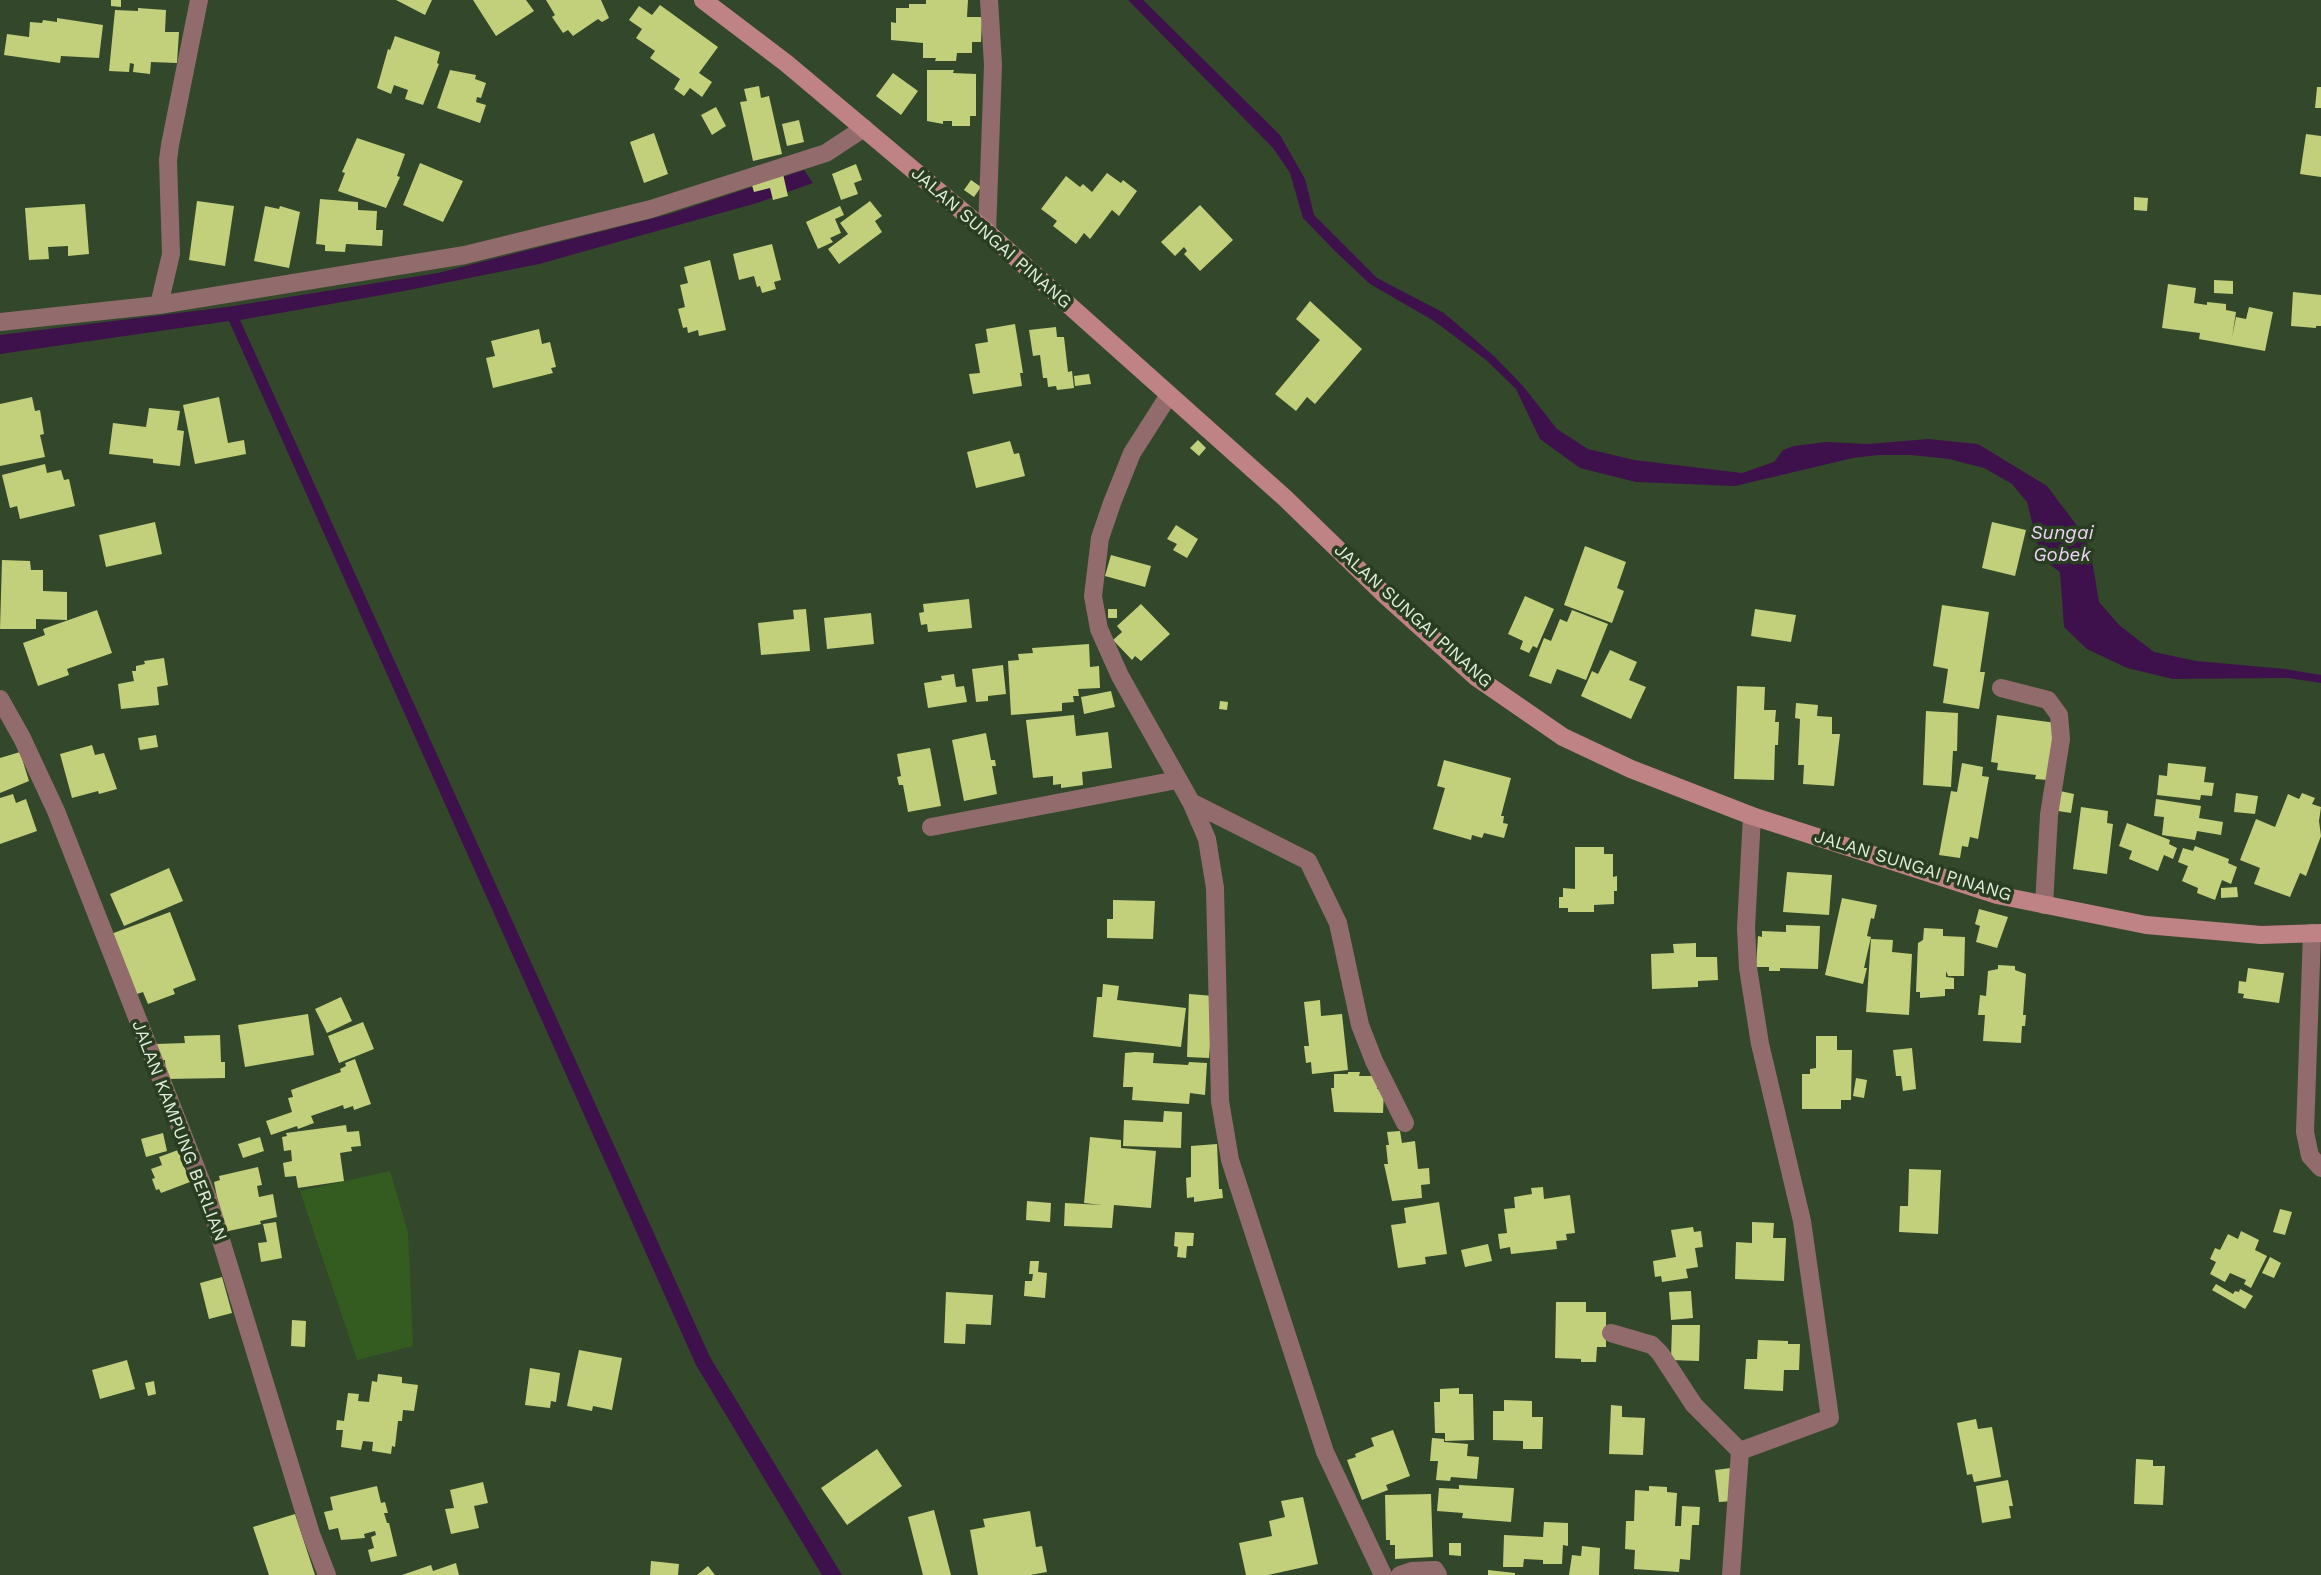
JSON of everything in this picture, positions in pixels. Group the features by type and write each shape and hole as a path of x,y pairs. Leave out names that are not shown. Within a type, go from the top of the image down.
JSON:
{"street":[{"path":"159,305 171,254 169,152 199,0"},
{"name":"JALAN SUNGAI PINANG","path":"703,0 786,63 987,232 1285,498 1385,595 1476,677 1563,737 1631,769 1752,816 1997,895 2146,925 2261,935 2317,933"},
{"path":"987,232 993,65 989,0"},
{"path":"0,322 159,305 465,256 651,209 826,153 864,128"},
{"path":"1169,395 1132,453 1112,503 1100,538 1093,596 1099,629 1120,676 1191,802 1207,839 1215,888 1220,1101 1230,1160 1325,1452 1382,1575"},
{"path":"2001,688 2048,700 2059,715 2061,738 2049,815 2043,905"},
{"name":"JALAN KAMPUNG BERLIAN","path":"0,699 22,738 55,811 209,1201 307,1521 327,1575"},
{"path":"931,827 1177,780"},
{"path":"1191,802 1308,861 1338,923 1360,1025 1374,1061 1405,1123"},
{"path":"1740,1451 1829,1418 1802,1221 1760,1044 1748,968 1746,928 1752,816"},
{"path":"2317,933 2305,1132 2310,1156 2321,1168"},
{"path":"1611,1333 1652,1345 1694,1405 1740,1451 1731,1575"},
{"path":"1400,1575 1412,1571 1435,1570 1438,1575"}],"green space":[{"path":"390,1171 408,1232 413,1346 357,1360 300,1191"}],"water":[{"name":"Sungai Gobek","path":"1128,0 1143,0 1280,135 1305,179 1314,215 1377,278 1444,313 1494,356 1523,386 1557,429 1588,449 1634,460 1742,473 1774,462 1783,450 1826,442 1868,444 1928,439 1978,444 2047,486 2084,535 2091,554 2099,602 2119,625 2154,652 2196,661 2321,675 2321,683 2288,678 2173,679 2127,668 2087,649 2064,627 2060,572 2041,558 2027,502 2012,484 1984,468 1949,459 1878,455 1853,458 1735,486 1636,482 1580,468 1540,439 1516,389 1486,360 1434,321 1370,284 1303,218 1290,173 1273,148"},
{"path":"804,170 813,183 757,203 539,264 240,320 710,1357 842,1575 822,1575 696,1365 229,321 0,354 0,335 227,307 438,273 670,214"}],"building":[{"path":"111,0 121,0 121,7 111,6"},
{"path":"396,0 432,0 425,15"},
{"path":"473,0 526,0 534,11 496,36"},
{"path":"546,0 601,0 609,18 602,22 598,19 573,36 568,30 563,33 552,17 555,15"},
{"path":"926,0 968,0 967,17 982,17 981,42 972,42 972,53 957,53 956,61 935,61 936,58 923,58 923,43 891,40 891,22 896,23 896,8 909,8 909,4 926,4"},
{"path":"660,5 718,47 699,73 712,82 702,97 690,88 684,96 674,89 680,79 650,58 655,51 636,38 642,29 629,20 639,6 652,15"},
{"path":"138,8 166,10 165,32 179,32 177,63 151,62 150,74 133,72 134,64 130,63 129,72 109,71 115,10 138,11"},
{"path":"57,18 103,25 99,58 61,56 60,63 4,55 7,34 29,37 30,22 57,22"},
{"path":"395,36 440,52 439,64 423,105 405,99 408,90 394,85 391,94 377,88 388,49 390,50"},
{"path":"450,70 476,75 475,79 486,83 481,98 477,97 476,102 486,105 480,123 437,108"},
{"path":"927,70 954,70 953,73 976,74 976,116 970,116 970,126 952,126 952,121 943,121 943,124 927,121"},
{"path":"893,73 918,91 901,115 876,96"},
{"path":"759,86 761,98 769,96 782,154 753,161 740,102 747,101 744,89"},
{"path":"2317,87 2321,87 2321,108 2315,108"},
{"path":"716,107 726,126 712,135 701,115"},
{"path":"799,120 804,142 787,146 782,124"},
{"path":"654,133 668,174 644,183 630,142"},
{"path":"2306,134 2321,136 2321,177 2300,174"},
{"path":"357,138 405,154 397,176 400,177 386,208 338,191 345,173 342,172"},
{"path":"420,163 463,181 443,222 403,205"},
{"path":"856,164 862,180 854,183 858,194 841,200 832,174"},
{"path":"1107,173 1121,183 1123,180 1137,191 1119,216 1112,210 1090,239 1084,233 1076,244 1053,226 1057,221 1041,209 1066,176 1092,192"},
{"path":"783,174 788,196 773,200 770,188 754,192 751,182"},
{"path":"971,180 981,187 974,197 964,190"},
{"path":"2134,197 2148,198 2147,211 2134,210"},
{"path":"320,199 358,202 358,210 377,211 376,230 383,230 382,246 346,244 345,252 325,251 325,245 316,244"},
{"path":"197,201 234,206 225,266 189,260"},
{"path":"870,201 882,216 875,221 882,232 839,264 828,249 848,234 840,223"},
{"path":"85,204 89,254 68,256 68,246 48,247 49,259 29,260 25,208"},
{"path":"1200,205 1233,240 1200,271 1184,254 1187,251 1184,247 1175,256 1161,242"},
{"path":"265,206 279,209 280,206 300,212 289,268 254,261"},
{"path":"840,206 844,215 835,219 841,233 830,238 833,242 818,249 806,222"},
{"path":"772,244 781,280 774,282 776,289 762,293 754,276 739,280 733,254"},
{"path":"710,260 726,330 699,336 698,330 688,333 687,327 683,328 678,309 685,307 680,285 688,283 684,267"},
{"path":"2214,280 2233,281 2233,294 2214,293"},
{"path":"2168,284 2196,288 2194,303 2226,304 2226,310 2236,312 2232,338 2236,317 2246,319 2249,307 2273,312 2265,351 2199,339 2200,333 2162,328"},
{"path":"2293,292 2321,295 2321,326 2291,326"},
{"path":"1310,301 1362,349 1315,404 1307,397 1296,411 1275,394 1320,340 1296,319"},
{"path":"1015,324 1023,373 1020,373 1022,386 973,394 969,374 980,373 975,344 988,342 986,329"},
{"path":"1056,327 1057,337 1064,337 1068,372 1072,371 1074,388 1057,390 1056,386 1048,387 1047,378 1043,378 1040,355 1033,356 1029,330"},
{"path":"539,329 542,344 550,342 556,367 551,368 553,373 493,388 486,358 495,356 491,341"},
{"path":"1089,374 1091,384 1075,386 1074,376"},
{"path":"32,397 35,411 40,410 44,434 40,435 45,457 0,466 0,404"},
{"path":"219,397 228,443 244,440 246,454 195,464 183,405"},
{"path":"149,408 180,411 177,430 184,431 180,466 153,463 153,459 109,454 113,423 146,427"},
{"path":"1198,440 1206,448 1199,456 1190,448"},
{"path":"1010,441 1014,454 1019,453 1025,476 976,488 967,452"},
{"path":"45,464 47,473 61,470 64,480 69,479 75,506 20,519 17,506 10,508 2,475"},
{"path":"155,522 162,554 106,567 99,535"},
{"path":"1992,522 2026,530 2015,576 1982,568"},
{"path":"1176,525 1198,539 1187,558 1173,550 1177,544 1167,539"},
{"path":"1585,546 1626,562 1617,588 1624,591 1612,623 1564,605"},
{"path":"1111,555 1151,566 1145,587 1105,576"},
{"path":"2,560 30,561 31,570 43,570 43,591 67,592 67,620 36,619 36,629 0,629"},
{"path":"1525,596 1554,609 1537,648 1533,646 1529,653 1520,649 1523,641 1508,634"},
{"path":"969,599 972,628 928,632 927,624 921,625 919,613 924,612 923,604"},
{"path":"1141,604 1170,634 1141,661 1135,656 1132,660 1113,640 1122,632 1117,626"},
{"path":"1942,605 1989,612 1980,672 1985,672 1979,709 1943,703 1948,669 1933,666"},
{"path":"806,609 810,651 761,655 758,623 794,619 793,610"},
{"path":"1108,609 1117,609 1117,618 1108,618"},
{"path":"1755,609 1796,615 1791,642 1751,636"},
{"path":"97,610 112,653 67,669 69,675 38,686 23,643 45,635 43,629"},
{"path":"1572,610 1608,624 1586,680 1557,669 1551,684 1529,676 1544,638 1551,641 1560,619 1567,622"},
{"path":"871,613 874,644 827,649 824,618"},
{"path":"1089,644 1090,667 1099,666 1100,688 1078,689 1079,696 1073,696 1074,702 1062,703 1062,711 1011,715 1008,661 1019,660 1018,654 1033,653 1032,648"},
{"path":"1610,650 1637,662 1629,680 1646,687 1631,719 1581,696 1592,671 1598,674"},
{"path":"164,658 168,685 157,687 159,705 121,709 118,684 134,681 132,671 136,671 136,666 145,664 144,661"},
{"path":"1003,665 1006,694 988,696 988,701 976,702 972,669"},
{"path":"954,674 956,687 964,686 967,702 928,708 924,683 942,680 941,676"},
{"path":"1737,686 1765,687 1764,710 1776,710 1775,722 1779,722 1774,780 1734,779"},
{"path":"1111,691 1115,707 1084,714 1081,697"},
{"path":"1220,701 1228,702 1227,710 1219,709"},
{"path":"1796,703 1818,705 1817,716 1832,717 1832,734 1840,734 1834,786 1803,784 1804,765 1798,765 1800,719 1795,718"},
{"path":"1926,711 1958,713 1957,751 1953,751 1951,787 1923,785"},
{"path":"1074,715 1076,736 1108,732 1112,768 1082,772 1083,785 1061,788 1061,784 1053,785 1053,776 1033,778 1026,720"},
{"path":"1997,715 2056,723 2049,780 2035,779 2036,775 1997,770 1998,763 1991,762"},
{"path":"986,733 991,760 995,760 996,766 992,766 997,794 964,801 952,740"},
{"path":"156,735 158,747 140,750 138,738"},
{"path":"92,745 95,755 104,753 117,789 72,798 60,754"},
{"path":"930,748 941,806 908,812 903,785 899,785 897,777 901,776 897,754"},
{"path":"20,752 29,781 0,793 0,758"},
{"path":"1444,760 1511,778 1501,816 1504,816 1503,823 1508,824 1504,838 1484,833 1482,838 1472,835 1471,840 1433,829 1445,788 1437,786"},
{"path":"1962,763 1983,767 1982,776 1989,777 1978,839 1970,837 1968,847 1962,846 1960,858 1939,855 1951,791 1957,792"},
{"path":"2168,763 2206,767 2204,782 2214,783 2212,796 2201,795 2200,800 2157,795 2159,775 2167,776"},
{"path":"2060,791 2074,794 2071,813 2058,811"},
{"path":"2236,793 2258,796 2255,814 2234,812"},
{"path":"2302,793 2315,798 2312,804 2321,807 2321,836 2306,876 2300,873 2290,897 2254,884 2260,868 2240,860 2256,819 2275,827 2288,794 2299,799"},
{"path":"13,794 16,803 26,799 37,831 0,844 0,798"},
{"path":"2156,799 2201,806 2199,818 2223,822 2221,835 2197,831 2195,840 2162,835 2164,817 2154,816"},
{"path":"2081,807 2108,811 2107,823 2113,824 2107,874 2073,869"},
{"path":"2127,823 2170,840 2169,844 2177,848 2173,859 2164,855 2158,871 2129,859 2132,851 2119,846"},
{"path":"2195,846 2229,859 2228,863 2237,867 2231,884 2222,880 2215,900 2197,893 2198,888 2182,881 2188,866 2178,862 2183,848 2193,851"},
{"path":"1575,847 1604,847 1604,854 1613,854 1613,877 1617,876 1614,904 1594,905 1594,912 1568,912 1568,908 1559,908 1559,897 1563,897 1563,888 1575,889"},
{"path":"169,868 183,901 124,926 110,894"},
{"path":"1787,872 1832,875 1829,915 1783,912"},
{"path":"2237,887 2238,897 2221,898 2221,888"},
{"path":"1842,898 1877,905 1867,936 1871,937 1863,984 1825,975"},
{"path":"1113,900 1155,901 1153,939 1107,938 1107,919 1113,919"},
{"path":"1979,909 2008,917 1997,948 1976,942 1980,926 1975,924"},
{"path":"170,912 196,980 173,989 175,994 148,1004 143,992 134,995 111,934"},
{"path":"1786,925 1820,926 1818,969 1780,968 1780,971 1769,971 1769,967 1756,967 1758,936 1762,937 1762,931 1786,932"},
{"path":"1924,928 1943,929 1943,936 1965,937 1964,976 1948,976 1946,971 1946,977 1954,978 1954,989 1945,989 1945,996 1920,998 1920,992 1916,992 1918,943 1923,940"},
{"path":"1871,939 1893,940 1892,952 1912,954 1909,1015 1866,1012"},
{"path":"1696,943 1696,957 1717,957 1718,980 1698,981 1698,987 1652,989 1651,954 1674,953 1673,944"},
{"path":"1998,965 2015,966 2015,970 2026,974 2023,1015 2026,1015 2021,1043 1983,1041 1985,1015 1978,1015 1980,995 1986,996 1988,971 1998,969"},
{"path":"2248,968 2284,973 2279,1003 2243,998 2244,994 2238,993 2239,981 2246,982"},
{"path":"1103,984 1119,986 1117,1000 1186,1008 1181,1047 1093,1037 1097,997 1102,997"},
{"path":"1189,994 1214,996 1209,1058 1187,1057"},
{"path":"341,997 352,1021 327,1033 315,1009"},
{"path":"1320,1000 1321,1016 1342,1014 1348,1070 1312,1074 1311,1062 1306,1063 1304,1046 1309,1046 1304,1002"},
{"path":"308,1014 314,1055 245,1067 238,1025"},
{"path":"363,1022 374,1049 339,1063 328,1036"},
{"path":"220,1035 221,1062 225,1062 225,1078 166,1079 165,1060 157,1060 156,1044 185,1043 184,1036"},
{"path":"1816,1036 1837,1036 1837,1050 1852,1050 1851,1100 1841,1100 1841,1109 1802,1109 1802,1074 1810,1074 1810,1069 1816,1068"},
{"path":"1912,1048 1916,1089 1903,1091 1901,1076 1896,1076 1893,1050"},
{"path":"1125,1053 1154,1053 1153,1063 1207,1063 1205,1095 1190,1093 1189,1104 1132,1100 1133,1087 1123,1087"},
{"path":"355,1059 371,1104 354,1110 353,1106 344,1109 343,1105 311,1116 314,1123 271,1135 266,1121 292,1112 288,1098 293,1097 291,1090 341,1072 340,1069 346,1066 345,1063"},
{"path":"1360,1072 1359,1076 1377,1076 1377,1089 1384,1089 1383,1113 1334,1112 1331,1088 1334,1088 1334,1074"},
{"path":"1856,1078 1867,1080 1864,1098 1853,1096"},
{"path":"1164,1111 1182,1112 1181,1148 1123,1146 1124,1120 1163,1122"},
{"path":"346,1125 347,1132 359,1131 361,1146 351,1147 352,1151 340,1153 344,1181 298,1188 296,1176 285,1177 283,1163 292,1161 291,1150 284,1151 282,1137 287,1136 286,1133"},
{"path":"1400,1131 1402,1143 1415,1141 1418,1169 1429,1168 1430,1184 1421,1185 1422,1198 1392,1201 1384,1164 1388,1164 1387,1132"},
{"path":"163,1133 167,1151 146,1157 141,1139"},
{"path":"260,1137 264,1151 243,1158 238,1144"},
{"path":"1090,1137 1121,1140 1121,1148 1156,1151 1151,1208 1114,1205 1112,1228 1064,1226 1065,1203 1102,1205 1084,1203"},
{"path":"1217,1144 1219,1189 1222,1189 1223,1198 1194,1202 1194,1197 1187,1198 1186,1178 1191,1177 1191,1146"},
{"path":"178,1150 190,1182 161,1193 159,1189 156,1190 151,1169 162,1165 159,1157"},
{"path":"258,1167 262,1185 257,1186 259,1197 273,1194 277,1217 260,1221 261,1224 224,1232 214,1182 220,1180 219,1176"},
{"path":"1909,1169 1941,1170 1938,1234 1899,1232 1900,1206 1908,1206"},
{"path":"1543,1187 1544,1199 1570,1195 1575,1233 1566,1234 1567,1240 1556,1241 1557,1249 1511,1254 1510,1247 1500,1249 1498,1234 1507,1233 1504,1209 1515,1208 1514,1197 1532,1194 1531,1188"},
{"path":"1027,1201 1051,1203 1050,1222 1026,1220"},
{"path":"1439,1202 1447,1254 1425,1257 1426,1264 1398,1268 1391,1225 1406,1223 1404,1208"},
{"path":"2280,1209 2292,1212 2285,1235 2273,1232"},
{"path":"276,1222 282,1258 261,1262 258,1243 267,1242 263,1224"},
{"path":"1752,1222 1774,1223 1773,1238 1786,1238 1784,1281 1735,1279 1736,1242 1752,1243"},
{"path":"1693,1227 1694,1232 1701,1231 1703,1247 1695,1248 1698,1267 1686,1269 1688,1278 1662,1282 1661,1276 1655,1277 1653,1261 1676,1257 1671,1230"},
{"path":"2241,1231 2259,1240 2255,1250 2267,1256 2251,1288 2244,1284 2246,1280 2230,1273 2225,1282 2210,1274 2216,1262 2210,1259 2215,1248 2220,1250 2228,1234 2238,1239"},
{"path":"1175,1232 1194,1233 1193,1246 1187,1246 1186,1258 1177,1257 1178,1247 1174,1246"},
{"path":"1488,1244 1492,1261 1465,1267 1461,1250"},
{"path":"2270,1257 2281,1263 2274,1278 2262,1273"},
{"path":"1030,1261 1039,1261 1038,1272 1047,1273 1045,1298 1024,1296 1025,1281 1032,1281 1033,1274 1029,1274"},
{"path":"222,1277 232,1313 209,1319 200,1283"},
{"path":"2216,1284 2233,1294 2240,1289 2253,1296 2245,1309 2212,1290"},
{"path":"1691,1291 1693,1318 1671,1320 1669,1292"},
{"path":"946,1292 993,1295 991,1325 966,1324 965,1344 944,1343"},
{"path":"1556,1302 1586,1302 1586,1312 1606,1312 1606,1347 1597,1347 1596,1362 1555,1358"},
{"path":"292,1320 306,1321 305,1347 291,1346"},
{"path":"1672,1325 1700,1325 1699,1361 1671,1360"},
{"path":"1758,1340 1800,1344 1799,1370 1784,1370 1783,1391 1744,1389 1746,1359 1757,1359"},
{"path":"579,1350 622,1358 612,1410 593,1406 592,1411 567,1406"},
{"path":"127,1360 135,1389 100,1399 92,1370"},
{"path":"530,1368 560,1373 556,1402 551,1401 550,1408 525,1405"},
{"path":"378,1374 402,1377 402,1383 418,1385 414,1411 403,1410 391,1454 372,1451 373,1442 363,1441 361,1450 341,1447 343,1430 336,1430 337,1420 344,1421 348,1393 359,1394 358,1401 369,1402 372,1381 377,1382"},
{"path":"154,1381 156,1394 148,1396 145,1383"},
{"path":"1459,1388 1459,1394 1473,1394 1474,1440 1445,1441 1445,1433 1435,1433 1434,1402 1440,1402 1440,1389"},
{"path":"1504,1400 1532,1401 1532,1417 1543,1417 1542,1449 1523,1449 1523,1441 1493,1440 1493,1411 1504,1411"},
{"path":"1611,1405 1622,1406 1622,1417 1645,1418 1643,1455 1609,1454"},
{"path":"1976,1419 1978,1429 1992,1427 2001,1477 1974,1482 1972,1474 1967,1475 1957,1423"},
{"path":"1393,1430 1410,1476 1386,1485 1388,1490 1362,1500 1347,1460 1374,1446 1371,1438"},
{"path":"1432,1438 1468,1444 1467,1456 1479,1457 1477,1479 1451,1477 1450,1481 1436,1480 1438,1461 1430,1461"},
{"path":"877,1449 902,1486 847,1525 821,1488"},
{"path":"2136,1459 2153,1460 2153,1466 2165,1466 2163,1505 2134,1504"},
{"path":"1731,1468 1734,1501 1719,1502 1715,1470"},
{"path":"2008,1480 2013,1506 2009,1506 2011,1518 1982,1523 1976,1486"},
{"path":"483,1482 488,1503 474,1506 479,1528 451,1534 445,1509 454,1508 450,1490"},
{"path":"1459,1485 1514,1488 1511,1522 1462,1518 1463,1513 1437,1511 1439,1488 1459,1489"},
{"path":"377,1486 381,1503 385,1502 388,1513 384,1513 397,1556 371,1562 368,1550 374,1548 371,1537 376,1535 375,1531 364,1534 365,1538 341,1540 338,1528 329,1530 324,1512 333,1510 330,1497"},
{"path":"1649,1486 1667,1487 1667,1492 1677,1493 1675,1526 1681,1526 1682,1506 1700,1507 1699,1525 1692,1525 1690,1560 1680,1559 1679,1572 1634,1569 1635,1550 1625,1549 1626,1521 1634,1521 1635,1490 1649,1491"},
{"path":"1431,1494 1433,1557 1395,1559 1395,1545 1390,1545 1390,1540 1386,1540 1385,1495"},
{"path":"1303,1497 1318,1564 1268,1575 1246,1575 1239,1543 1272,1536 1269,1521 1285,1517 1281,1501"},
{"path":"934,1510 951,1575 923,1575 908,1517"},
{"path":"1030,1511 1036,1547 1042,1546 1047,1572 1030,1575 978,1575 970,1530 985,1527 983,1519"},
{"path":"295,1514 315,1575 269,1575 253,1527"},
{"path":"1544,1522 1568,1523 1568,1546 1563,1545 1562,1564 1543,1564 1543,1560 1524,1559 1523,1567 1503,1567 1504,1535 1543,1537"},
{"path":"1449,1543 1461,1543 1461,1556 1449,1555"},
{"path":"1582,1546 1600,1548 1599,1575 1569,1575 1572,1555 1581,1556"},
{"path":"651,1561 679,1564 678,1575 650,1575"},
{"path":"456,1563 459,1575 402,1575 431,1565 433,1571"},
{"path":"708,1566 715,1575 697,1575"},
{"path":"1488,1570 1515,1573 1515,1575 1488,1575"}]}
